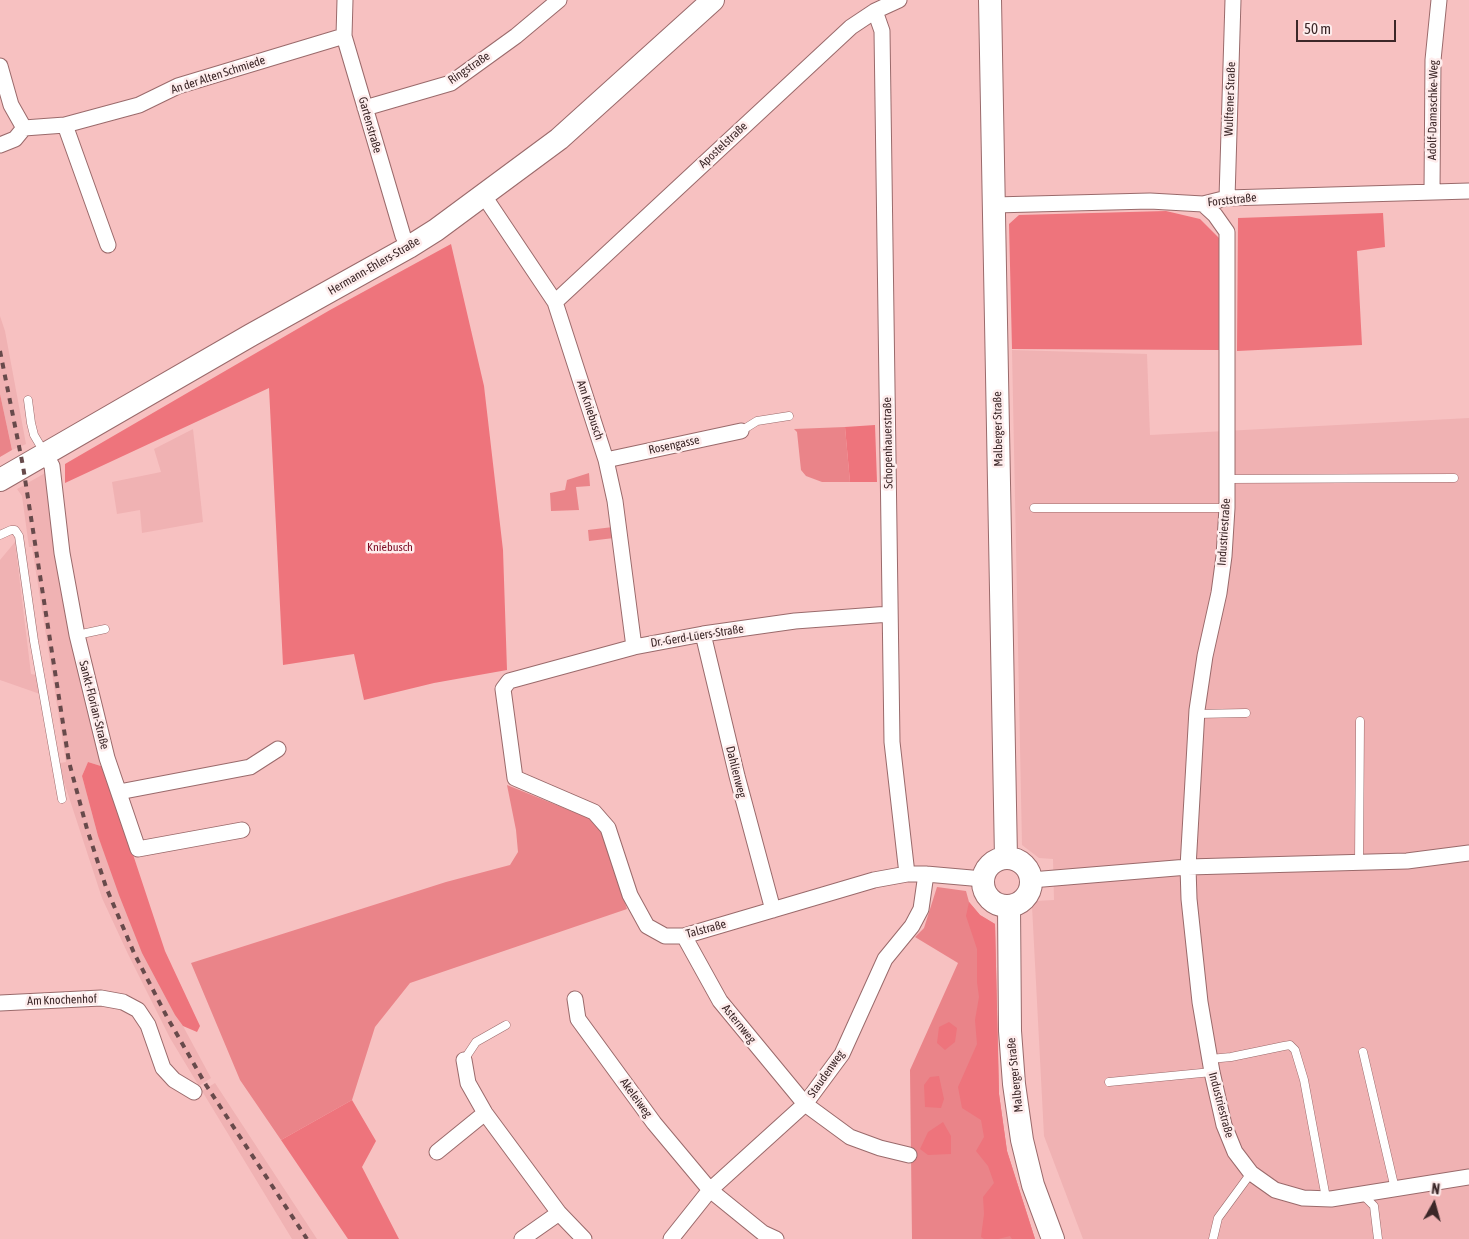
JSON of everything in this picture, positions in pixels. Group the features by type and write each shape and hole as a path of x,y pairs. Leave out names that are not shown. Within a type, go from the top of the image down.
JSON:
{"street":[{"name":"Gartenstraße","path":"345,0 344,36 403,236 409,247"},
{"name":"Ringstraße","path":"365,108 451,83 516,36 559,0"},
{"name":"Hermann-Ehlers-Straße","path":"0,480 409,247 484,196 559,139 713,0"},
{"name":"Apostelstraße","path":"555,302 851,26 899,0"},
{"name":"Malberger Straße","path":"990,0 1006,858"},
{"name":"Wulftener Straße","path":"1227,198 1233,0"},
{"name":"Adolf-Damaschke-Weg","path":"1432,191 1433,60 1439,0"},
{"name":"Schopenhauerstraße","path":"875,12 882,31 892,742 906,874"},
{"name":"An der Alten Schmiede","path":"24,128 65,125 139,104 178,86 344,36"},
{"path":"0,66 11,105 24,128 15,139 0,145"},
{"path":"65,125 108,245"},
{"name":"Forststraße","path":"994,205 1150,202 1203,204 1227,198 1469,190"},
{"name":"Am Kniebusch","path":"484,196 555,302 606,460 619,522 634,647"},
{"name":"Industriestraße","path":"1203,204 1214,214 1227,232 1227,508 1220,584 1205,656 1197,714 1188,867 1189,899 1200,1002 1224,1125 1235,1152 1252,1173 1275,1190 1303,1198 1326,1198 1362,1194 1469,1177"},
{"name":"Rosengasse","path":"606,460 741,431"},
{"name":"Sankt-Florian-Straße","path":"45,454 52,466 62,553 77,635 107,758 138,849 242,830"},
{"name":"Dr.-Gerd-Lüers-Straße","path":"509,681 634,647 703,634 795,621 890,614"},
{"name":"Dahlienweg","path":"703,634 736,776 773,910"},
{"name":"Talstraße","path":"509,681 504,689 515,778 594,812 608,828 630,894 647,926 664,936 684,936 874,880 906,874 983,879"},
{"path":"119,792 250,767 278,749"},
{"path":"1031,880 1188,867 1407,861 1469,853"},
{"path":"1006,858 1020,861 1029,872 1031,880 1028,894 1016,904 1009,906 995,902 990,898 983,879 991,864 1006,858"},
{"name":"Staudenweg","path":"671,1239 710,1190 805,1104 842,1054 885,960 912,926 921,909 926,874"},
{"name":"Malberger Straße","path":"1009,906 1010,1031 1014,1084 1022,1140 1033,1185 1053,1239"},
{"name":"Asternweg","path":"684,936 720,1001 805,1104 850,1137 880,1148 909,1155"},
{"name":"Am Knochenhof","path":"0,1003 101,998 123,1002 138,1010 148,1025 163,1068 174,1080 194,1092"},
{"name":"Akeleiweg","path":"575,999 578,1018 608,1061 654,1123 710,1190 763,1233 776,1239"},
{"path":"464,1060 468,1083 485,1113 559,1213 584,1239"},
{"path":"437,1152 485,1113"},
{"path":"522,1239 559,1213"}],"lane":[{"path":"28,400 30,423 34,435 45,454"},
{"path":"741,431 757,421 789,416"},
{"path":"1227,479 1454,478"},
{"path":"1034,508 1227,508"},
{"path":"0,535 15,530 19,536 34,641 62,799"},
{"path":"77,635 105,629"},
{"path":"1197,714 1246,713"},
{"path":"1360,720 1360,862"},
{"path":"464,1060 476,1042 506,1025"},
{"path":"1110,1082 1211,1066 1231,1057 1290,1045 1295,1050 1304,1080 1326,1198"},
{"path":"1363,1052 1395,1189"},
{"path":"1213,1239 1218,1218 1252,1173"},
{"path":"1362,1194 1374,1206 1378,1239"}],"shaded area":[{"path":"0,316 5,331 26,444 12,450 0,394"},
{"path":"1012,350 1147,354 1150,435 1469,418 1469,1239 1083,1239 1044,1136 1032,906 1035,901 1054,900 1053,859 1039,858 1022,845"},
{"path":"0,394 12,450 0,457"},
{"path":"845,427 850,482 822,482 806,476 801,470 797,432 794,429"},
{"path":"193,429 203,522 142,533 140,510 117,514 112,482 161,472 154,449"},
{"path":"47,472 104,767 88,762 82,776 98,836 175,1015 211,1078 199,1086 170,1038 102,898 63,779 60,763 66,762 32,547 29,547 22,496 17,489"},
{"path":"589,473 590,486 576,487 579,510 551,511 550,493 565,490 567,480"},
{"path":"613,527 614,538 589,541 588,530"},
{"path":"15,542 31,674 36,675 40,694 0,680 0,560"},
{"path":"507,785 591,819 603,833 627,909 410,983 375,1027 352,1100 281,1140 240,1080 191,963 446,882 510,865 518,852 516,830"},
{"path":"937,887 966,891 969,902 980,915 995,924 999,1094 1007,1151 1035,1239 912,1239 910,1070 958,963 915,937 924,928"},
{"path":"215,1083 317,1239 292,1239 202,1091"}],"green space":[{"path":"1166,211 1200,219 1219,238 1222,350 1012,349 1009,224 1019,215"},
{"path":"1383,213 1385,247 1357,251 1362,345 1237,351 1238,218"},
{"name":"Kniebusch","path":"451,244 484,386 503,550 507,670 434,683 364,700 354,654 283,665 269,388 65,483 65,464 330,310"},
{"path":"875,425 877,482 850,482 845,427"},
{"path":"88,762 104,767 165,951 200,1026 197,1032 183,1026 175,1015 142,953 98,836 82,776"},
{"path":"969,902 980,915 995,924 999,1094 1007,1151 1035,1239 1012,1239 1010,1236 998,1239 984,1239 981,1237 984,1214 983,1197 994,1183 988,1166 976,1151 984,1137 981,1120 962,1108 958,1087 977,1044 975,1020 979,997 977,949 966,916"},
{"path":"949,1022 957,1028 955,1042 945,1050 937,1043 939,1027"},
{"path":"939,1076 944,1099 941,1108 925,1107 924,1085 930,1077"},
{"path":"352,1100 376,1141 362,1167 399,1239 348,1239 281,1140"},
{"path":"943,1122 951,1136 951,1154 928,1155 920,1149 928,1132"}],"railway":[{"path":"0,351 23,466 69,762 87,829 106,887 134,953 167,1017 206,1085 307,1239"}]}
